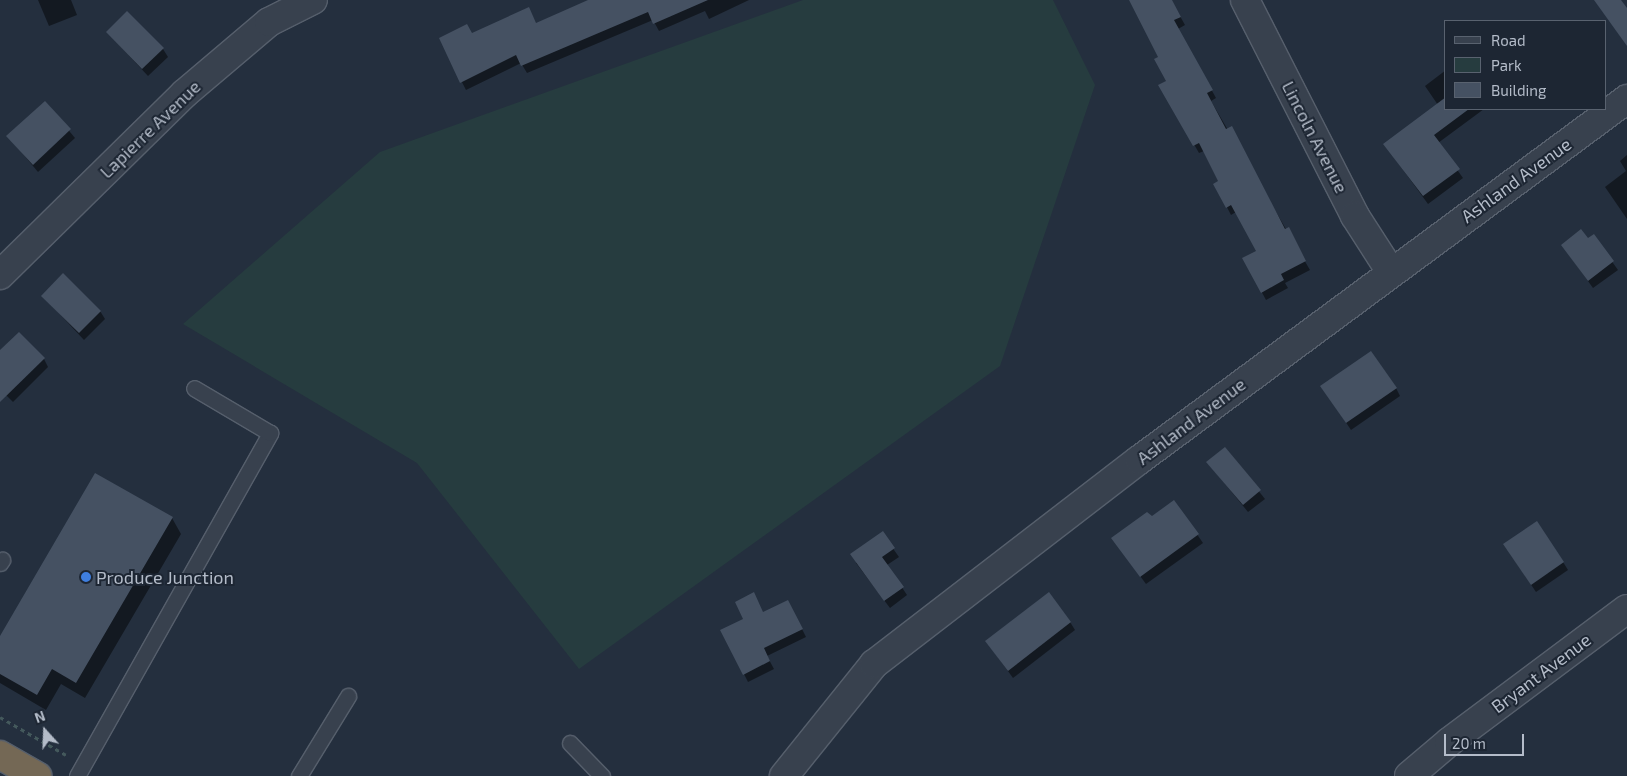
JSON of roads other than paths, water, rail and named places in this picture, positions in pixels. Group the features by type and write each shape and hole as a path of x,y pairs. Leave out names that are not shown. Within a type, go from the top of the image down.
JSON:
{"street":[{"name":"Lapierre Avenue","path":"0,275 184,94 270,22 313,0"},
{"name":"Lincoln Avenue","path":"1245,0 1355,216 1390,272"},
{"name":"Ashland Avenue","path":"784,776 874,664 1139,460 1390,272 1627,99"},
{"name":"Bryant Avenue","path":"1409,776 1449,742 1627,609"}],"lane":[{"path":"80,771 270,433 194,388"},
{"path":"299,776 348,696"},
{"path":"570,743 602,776"}],"place":[{"name":"Produce Junction","path":"86,577"}]}
